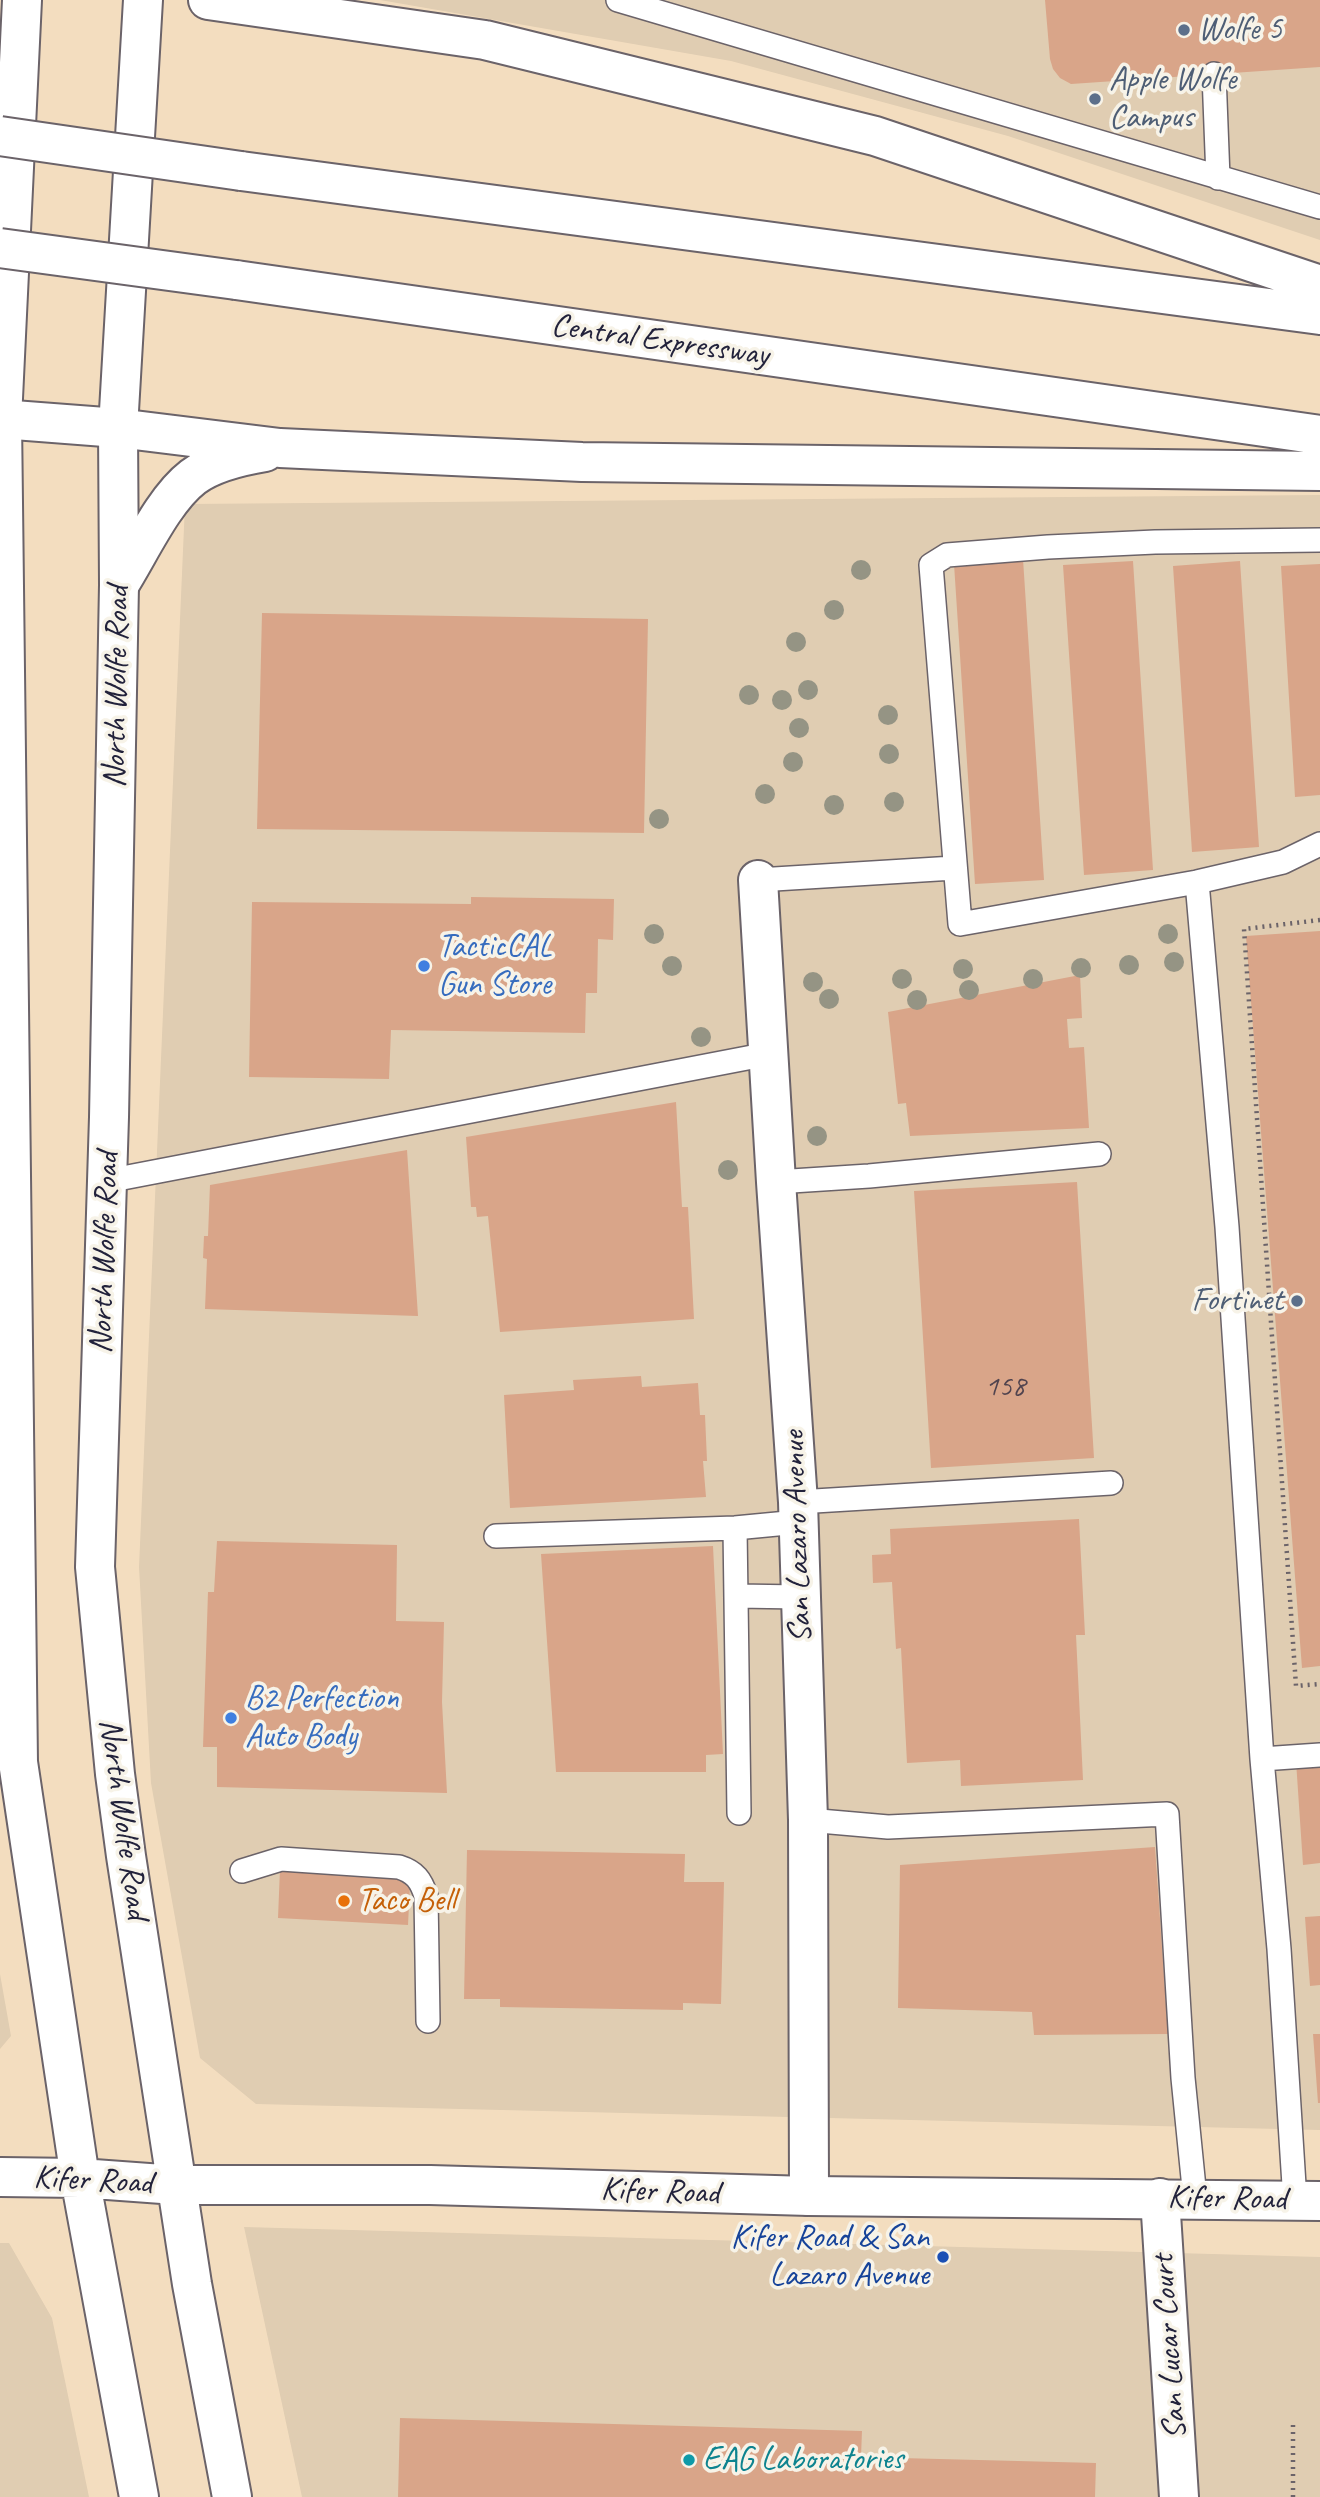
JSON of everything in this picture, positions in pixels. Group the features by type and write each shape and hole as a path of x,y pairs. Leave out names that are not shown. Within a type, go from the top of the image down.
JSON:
{"main road":[{"path":"22,0 1,419 18,1762 80,2178 139,2497"},
{"name":"North Wolfe Road","path":"143,0 118,428 120,585 107,1181 95,1567 115,1774 192,2284 233,2497"},
{"path":"208,0 485,40 875,136 1320,285"},
{"path":"287,0 354,20"},
{"path":"0,136 241,171 1320,314"},
{"name":"Central Expressway","path":"0,248 1320,435"},
{"path":"1,419 118,428 280,448 582,461 1320,471"},
{"path":"120,585 169,501 195,476 228,460 280,448"},
{"name":"San Lazaro Avenue","path":"758,880 798,1512 808,1820 809,2196"},
{"name":"Kifer Road","path":"0,2177 80,2178 176,2185 430,2185 809,2196 1308,2201"},
{"name":"San Lucar Court","path":"1177,2198 1179,2497"}],"lane":[{"path":"618,0 1320,207"},
{"path":"1214,74 1218,178"},
{"path":"1320,540 1155,542 1048,547 947,555 931,565 960,924 1198,882 1283,862 1320,844"},
{"path":"758,880 954,868"},
{"path":"1198,882 1228,1241 1262,1759 1279,1949 1308,2201"},
{"path":"107,1181 768,1054"},
{"path":"776,1182 1099,1154"},
{"path":"496,1536 735,1528 798,1512 1111,1483"},
{"path":"735,1528 739,1813"},
{"path":"737,1597 800,1597"},
{"path":"1262,1759 1320,1755"},
{"path":"808,1820 888,1827 1167,1814 1183,2078 1177,2198"},
{"path":"242,1871 281,1859 399,1867 412,1871 421,1882 426,1896 428,2021"}],"path":[{"path":"1320,920 1244,929 1296,1686 1320,1684"},
{"path":"1293,2426 1293,2497"}],"shaded area":[{"name":"Apple Wolfe Campus","path":"380,0 1320,0 1320,240 1008,136 731,61"},
{"path":"1320,495 1320,2130 256,2104 200,2058 151,1783 139,1567 185,504"},
{"path":"0,1974 11,2036 0,2049"},
{"path":"244,2227 1320,2257 1320,2497 302,2497"},
{"path":"0,2243 9,2243 52,2318 89,2497 0,2497"}],"building":[{"name":"Wolfe 5","path":"1045,0 1320,0 1320,67 1071,84 1060,78 1053,69"},
{"path":"1023,559 1044,880 975,884 954,564"},
{"path":"1133,561 1153,870 1084,875 1063,565"},
{"path":"1240,561 1259,847 1192,852 1173,566"},
{"path":"1320,564 1320,795 1295,797 1281,566"},
{"path":"262,613 648,619 644,833 257,829"},
{"name":"TacticCAL Gun Store","path":"471,897 614,899 613,940 598,939 597,993 586,993 585,1033 391,1030 389,1079 249,1077 252,902 471,904"},
{"name":"Fortinet","path":"1320,931 1320,1666 1302,1668 1246,936"},
{"path":"1080,975 1082,1018 1067,1019 1069,1048 1084,1047 1089,1128 910,1136 906,1103 898,1104 888,1012"},
{"path":"676,1102 682,1207 688,1207 694,1319 500,1332 488,1216 477,1217 476,1207 471,1207 466,1137"},
{"path":"407,1150 418,1316 205,1309 207,1259 203,1258 204,1236 208,1236 210,1185"},
{"path":"1077,1182 1094,1458 931,1468 914,1191"},
{"path":"641,1376 642,1387 698,1383 700,1415 705,1415 707,1461 703,1461 706,1497 510,1508 504,1395 574,1390 573,1380"},
{"path":"1079,1519 1085,1635 1076,1635 1083,1780 961,1786 960,1760 907,1763 901,1648 896,1649 892,1582 873,1583 872,1555 891,1554 890,1529"},
{"path":"217,1541 397,1545 396,1621 444,1622 442,1702 447,1793 217,1787 217,1747 203,1747 208,1592 214,1592"},
{"path":"713,1546 723,1754 706,1755 706,1772 556,1772 541,1554"},
{"path":"1320,1760 1320,1863 1303,1865 1296,1761"},
{"path":"1155,1847 1168,2034 1034,2035 1032,2012 898,2008 900,1865"},
{"path":"467,1850 685,1854 684,1882 724,1882 721,2004 683,2003 683,2010 500,2007 500,1999 464,1999"},
{"name":"Taco Bell","path":"280,1869 394,1875 410,1885 408,1925 278,1918"},
{"path":"1320,1916 1320,1985 1310,1986 1305,1917"},
{"path":"1313,2034 1320,2034 1320,2103 1318,2103"},
{"name":"EAG Laboratories","path":"400,2418 862,2431 861,2457 1096,2463 1095,2497 398,2497"}],"place":[{"name":"Wolfe 5","path":"1184,30"},
{"name":"Apple Wolfe Campus","path":"1095,99"},
{"name":"TacticCAL Gun Store","path":"424,966"},
{"name":"Fortinet","path":"1297,1301"},
{"name":"B2 Perfection Auto Body","path":"231,1718"},
{"name":"Taco Bell","path":"344,1901"},
{"name":"Kifer Road & San Lazaro Avenue","path":"943,2257"},
{"name":"EAG Laboratories","path":"689,2460"}]}
